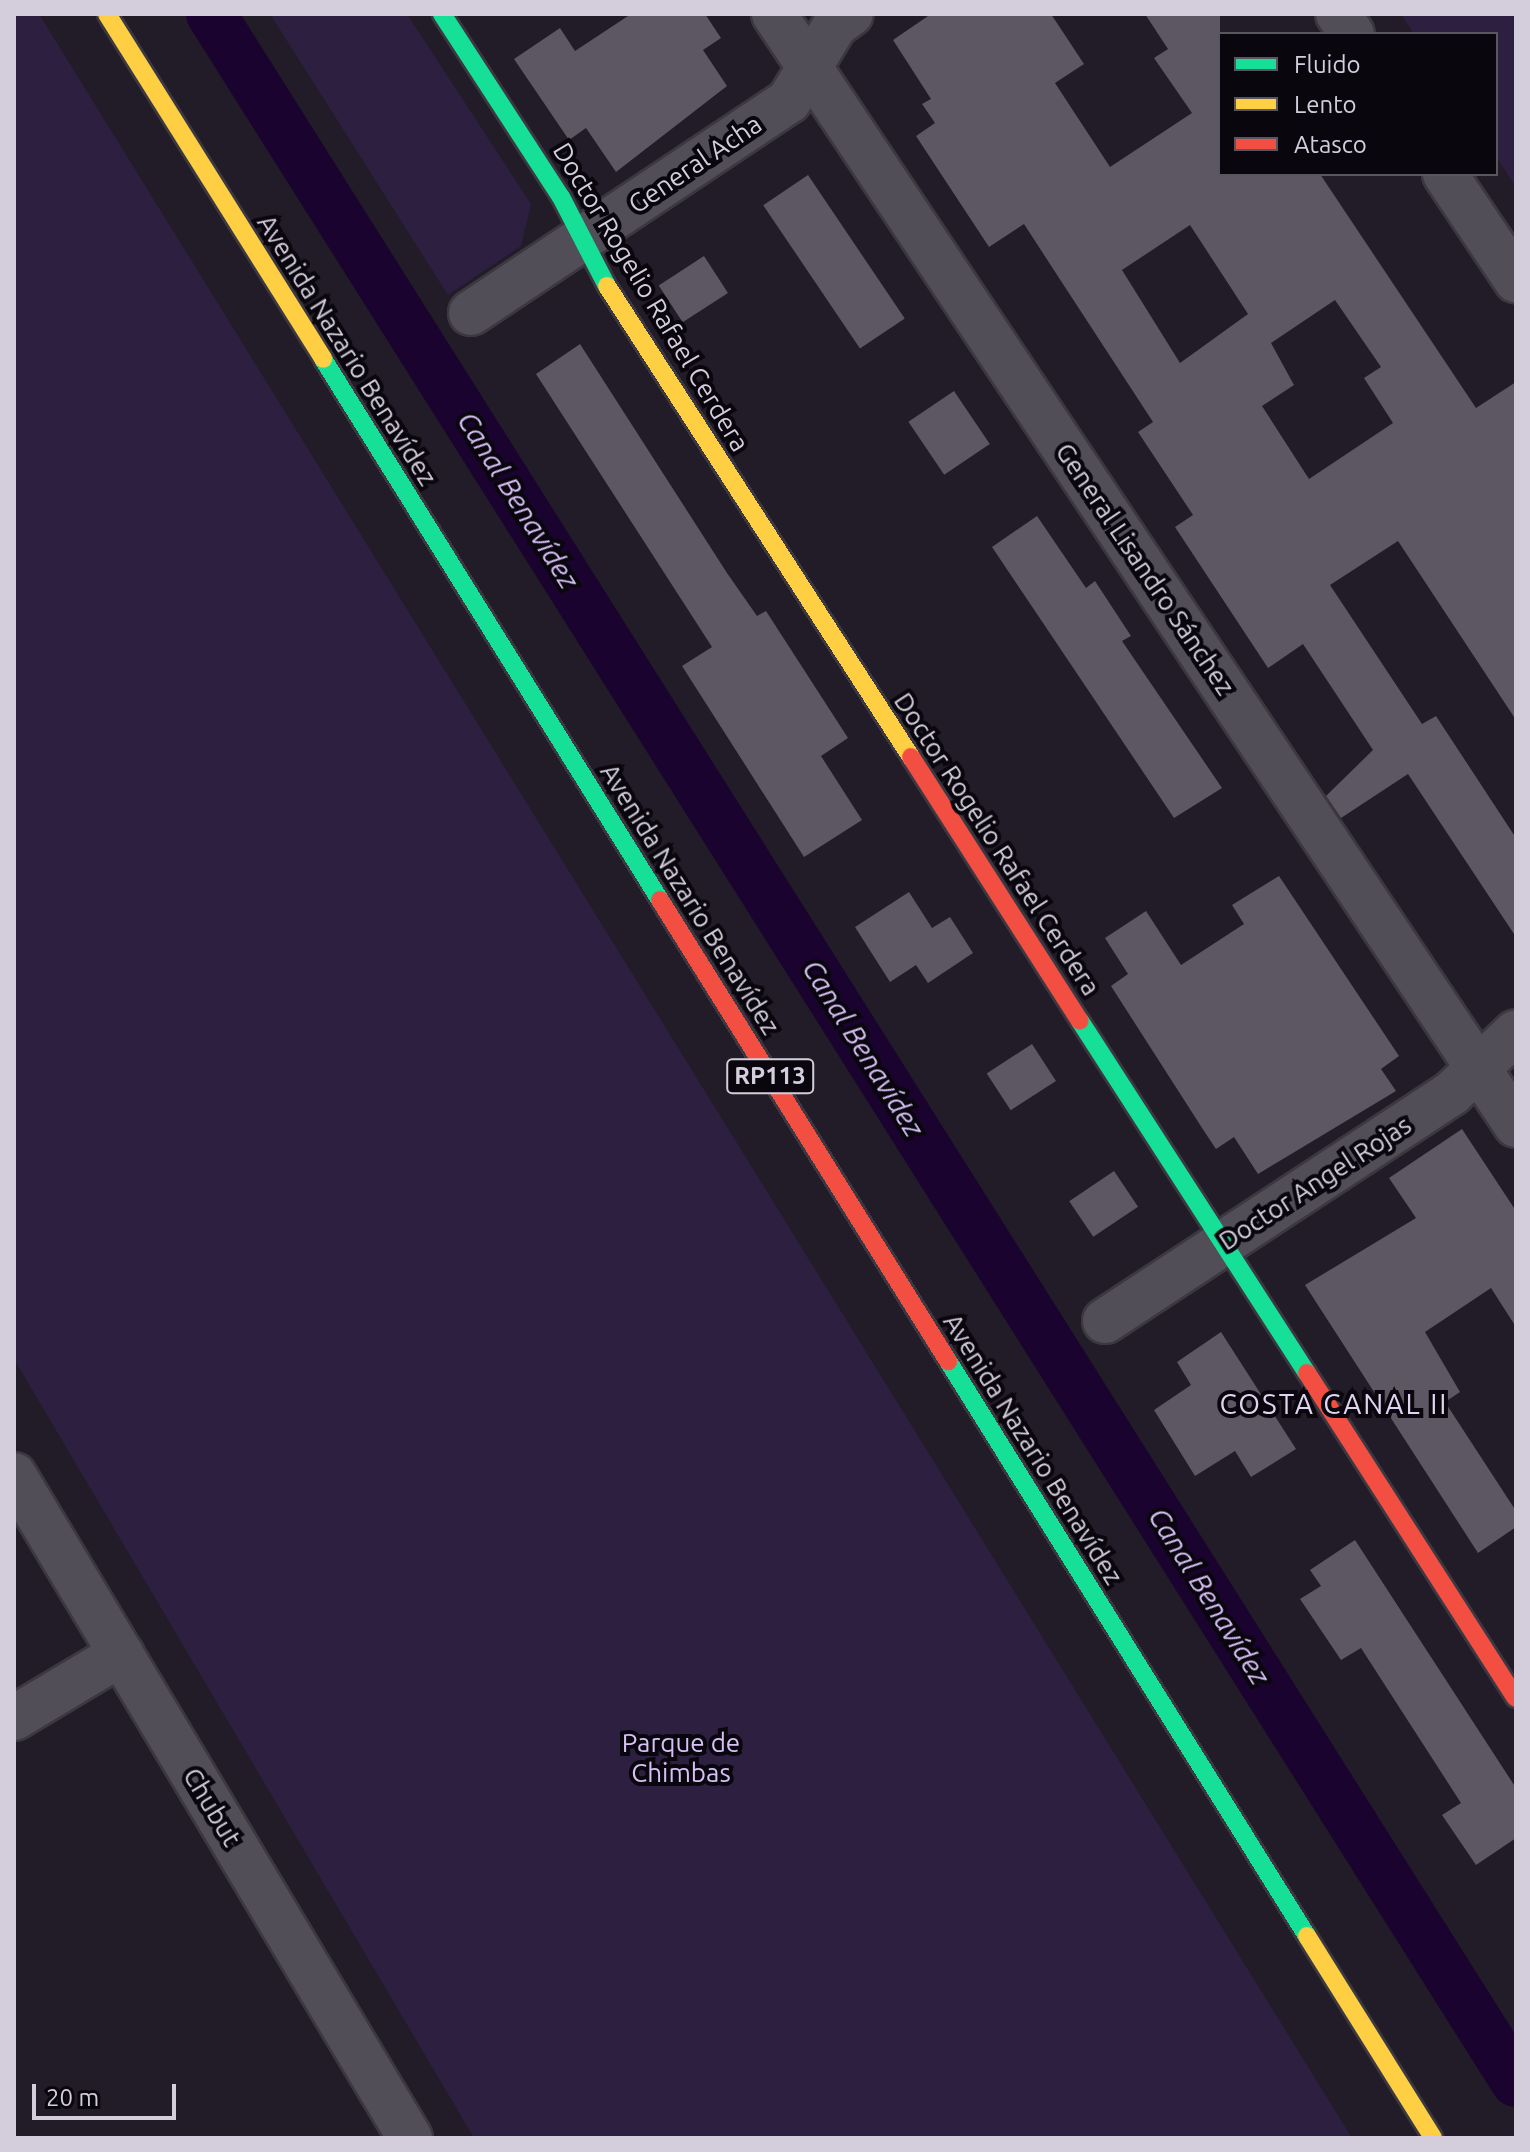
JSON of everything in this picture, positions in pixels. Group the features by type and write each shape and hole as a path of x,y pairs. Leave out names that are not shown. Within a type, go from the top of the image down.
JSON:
{"main road":[{"name":"Avenida Nazario Benavídez","path":"107,14 1433,2138"},
{"name":"Doctor Rogelio Rafael Cerdera","path":"442,14 1516,1698"}],"street":[{"name":"General Lisandro Sánchez","path":"774,14 1516,1125"},
{"name":"General Acha","path":"471,313 789,101 835,25 851,14"},
{"path":"1338,14 1351,32"},
{"path":"1446,176 1516,280"},
{"name":"Doctor Angel Rojas","path":"1105,1321 1452,1093 1516,1032"},
{"name":"Chubut","path":"14,1475 409,2138"},
{"path":"14,1718 121,1654"}],"green space":[{"name":"Parque de Chimbas","path":"14,14 39,14 1352,2138 474,2138 14,1359"},
{"path":"270,14 407,14 531,204 521,246 448,295"},
{"path":"1401,14 1516,14 1516,187 1498,160 1498,32 1413,32"}],"building":[{"path":"631,14 705,14 721,38 703,50 727,86 616,172 586,128 569,140 514,59 560,28 575,51"},
{"path":"931,14 1051,14 1084,64 1055,83 1110,167 1192,113 1154,58 1168,49 1145,14 1220,14 1218,176 1321,176 1476,408 1516,382 1516,720 1398,541 1330,585 1422,724 1436,716 1516,838 1516,937 1408,774 1341,818 1326,796 1373,750 1303,644 1268,668 1175,527 1193,515 1138,432 1153,422 1024,224 989,247 916,136 935,123 922,104 931,99 893,40","holes":["1190,225 1248,314 1180,363 1122,270","1335,300 1381,367 1364,378 1393,423 1309,479 1262,406 1294,385 1271,343"]},
{"path":"808,175 905,318 860,349 763,205"},
{"path":"704,256 728,293 683,322 659,285"},
{"path":"580,344 727,573 757,616 766,611 848,738 821,756 862,820 804,857 682,666 712,647 536,374"},
{"path":"954,391 990,444 944,475 908,422"},
{"path":"1037,516 1086,588 1095,581 1131,636 1122,641 1222,788 1174,818 992,547"},
{"path":"1279,876 1399,1056 1381,1069 1396,1091 1258,1174 1234,1137 1216,1149 1204,1131 1111,986 1128,974 1105,938 1146,911 1181,965 1244,924 1232,905"},
{"path":"909,892 932,928 950,917 973,953 928,983 916,965 890,982 855,927"},
{"path":"1032,1044 1056,1081 1011,1110 987,1073"},
{"path":"1462,1129 1516,1211 1516,1327 1491,1288 1425,1332 1460,1392 1445,1402 1516,1511 1516,1527 1478,1553 1305,1285 1416,1218 1389,1178"},
{"path":"1114,1171 1138,1207 1093,1237 1069,1201"},
{"path":"1221,1332 1296,1449 1251,1477 1235,1451 1195,1476 1154,1410 1191,1385 1177,1362"},
{"path":"1355,1540 1516,1788 1516,1838 1476,1865 1442,1815 1461,1803 1361,1648 1341,1660 1300,1599 1321,1586 1310,1570"}],"waterway":[{"name":"Canal Benavídez","path":"211,14 1516,2082"}],"traffic: fast":[{"path":"442,14 561,197 607,286"},
{"path":"323,359 660,900"},
{"path":"1080,1021 1307,1373"},
{"path":"948,1361 1307,1936"}],"traffic: slow":[{"path":"107,14 323,359"},
{"path":"607,286 911,757"},
{"path":"1307,1936 1433,2138"}],"traffic: jam":[{"path":"911,757 1080,1021"},
{"path":"660,900 948,1361"},
{"path":"1307,1373 1516,1698"}],"district":[{"name":"COSTA CANAL II","path":"1334,1404"}]}
